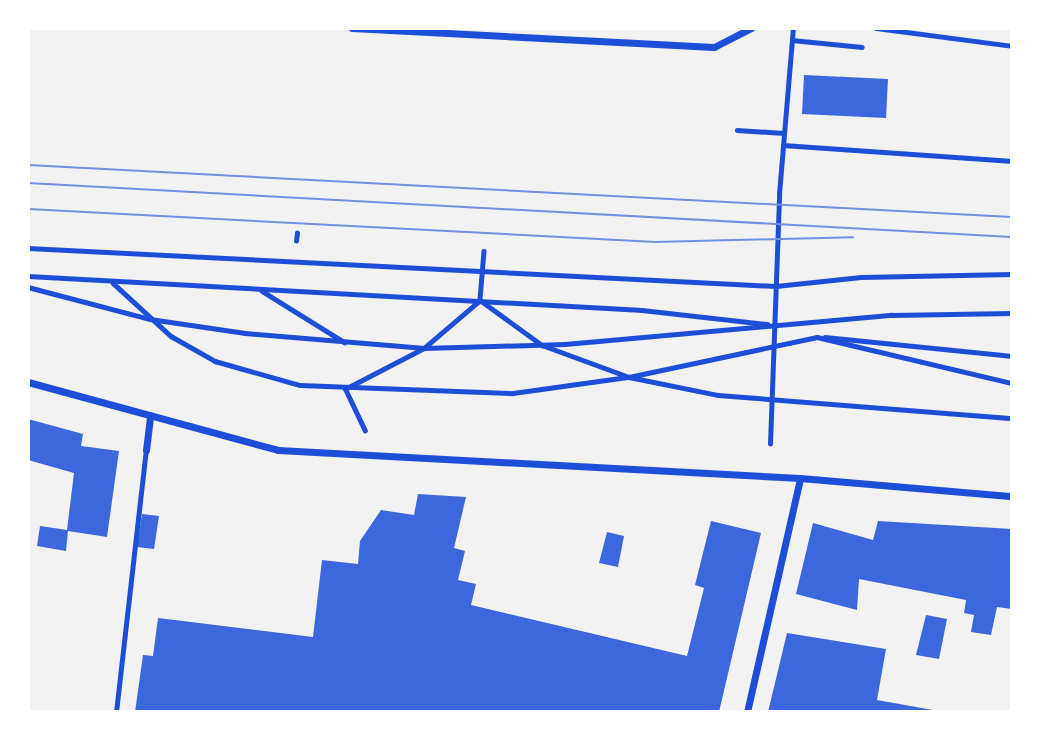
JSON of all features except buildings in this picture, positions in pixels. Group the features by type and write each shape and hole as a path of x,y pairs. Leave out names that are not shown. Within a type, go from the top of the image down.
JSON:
{"street":[{"path":"352,28 481,32 714,47 751,28"},
{"path":"28,382 278,450 800,478 1012,496"},
{"path":"146,450 150,415"},
{"path":"747,712 800,478"}],"lane":[{"path":"876,28 1012,46"},
{"path":"116,712 146,450"}],"path":[{"path":"770,444 783,145 793,28"},
{"path":"792,40 841,45"},
{"path":"737,130 784,133"},
{"path":"783,145 1012,161"},
{"path":"296,241 297,233"},
{"path":"28,248 776,286 860,277 1012,274"},
{"path":"345,389 424,348 480,300 484,251"},
{"path":"28,276 113,283 642,310 775,326"},
{"path":"113,283 150,319 215,361 246,373 345,389 513,393 629,377 817,337 1012,356"},
{"path":"28,287 150,319 345,342 424,348 542,345 892,316 1012,313"},
{"path":"262,291 345,342"},
{"path":"480,300 542,345 629,377 677,389 1012,418"},
{"path":"817,337 1012,383"},
{"path":"345,389 376,454"}],"tram line":[{"path":"28,165 1012,217"},
{"path":"28,183 1012,237"},
{"path":"28,209 655,242 853,237"}]}
